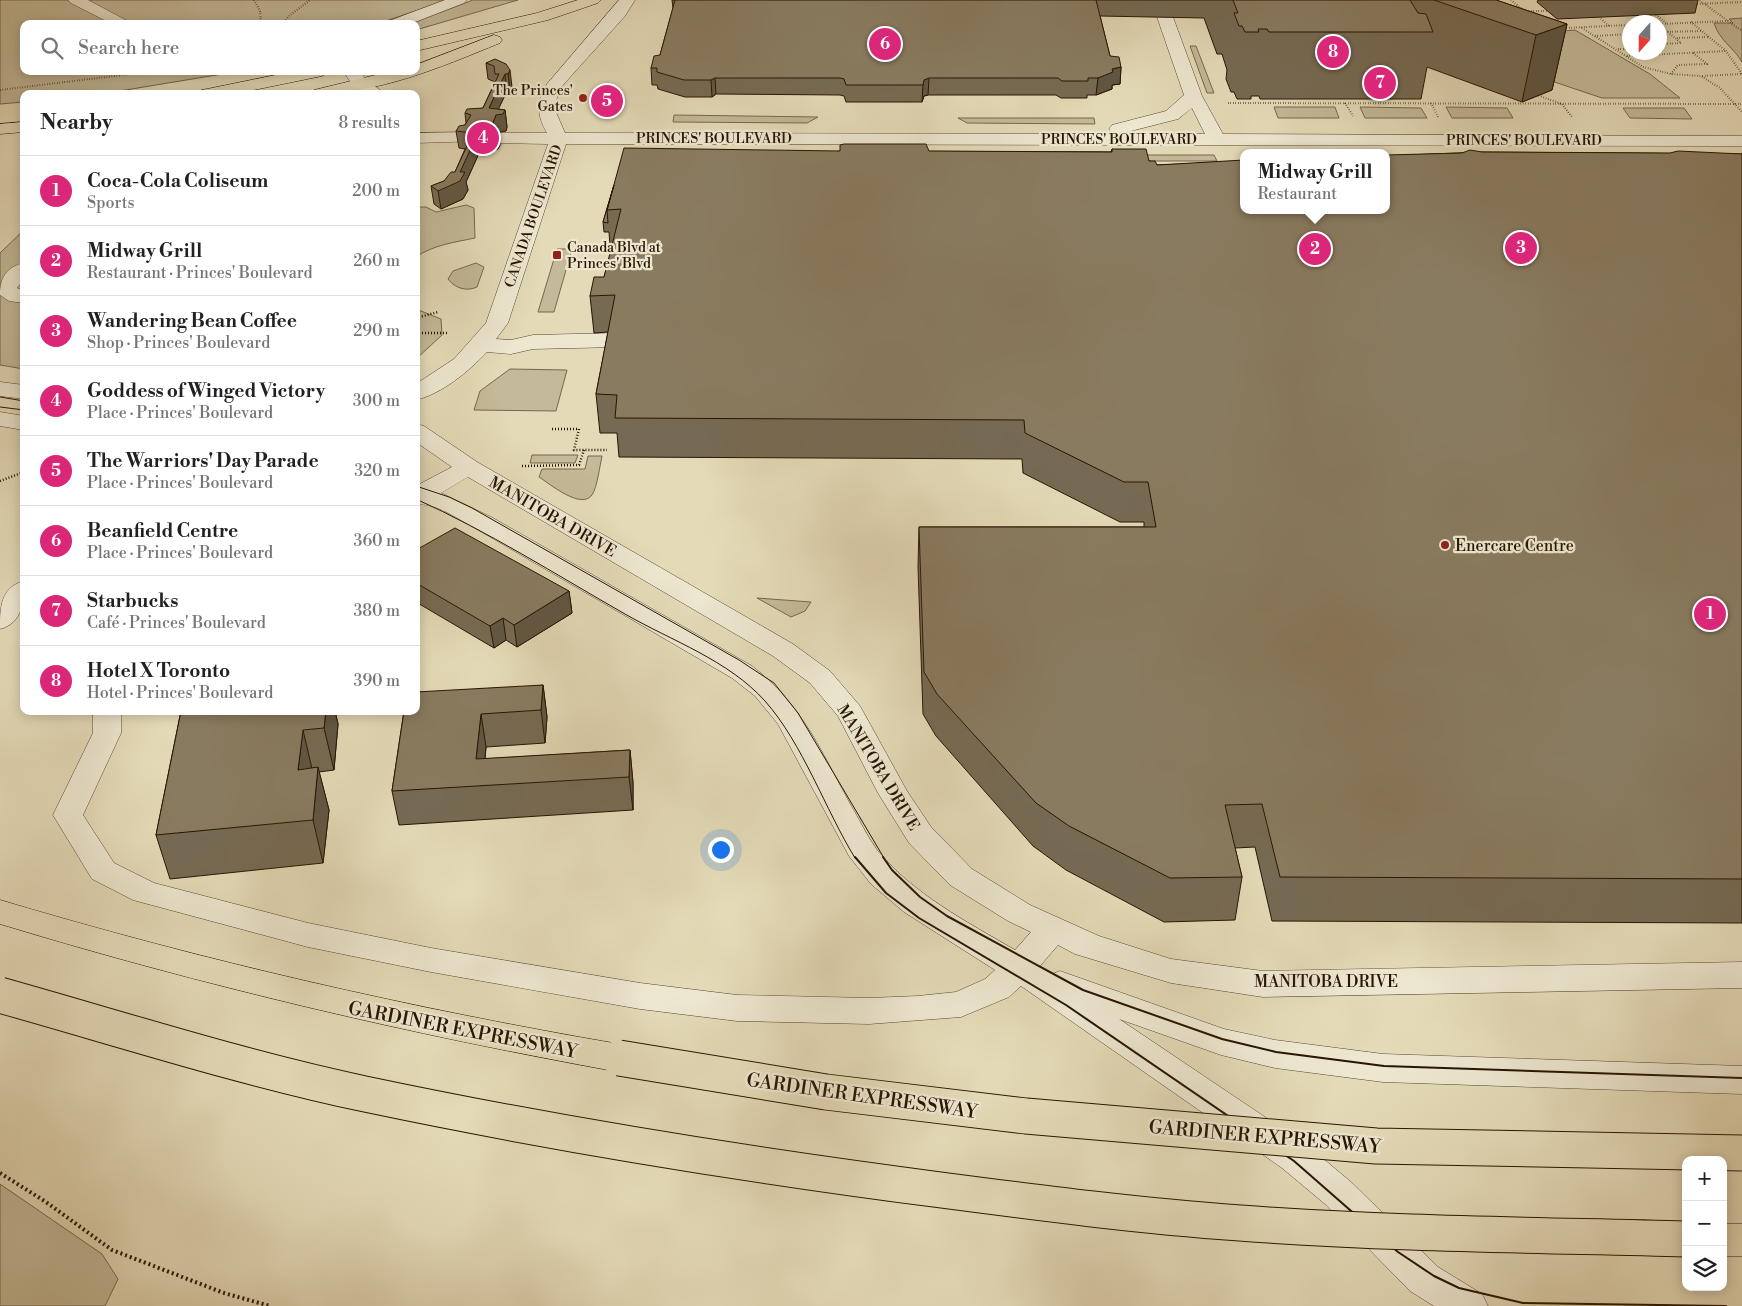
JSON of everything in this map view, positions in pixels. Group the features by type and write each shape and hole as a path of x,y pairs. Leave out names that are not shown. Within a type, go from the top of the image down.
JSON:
{"highway":[{"path":"420,45 542,17 594,0"},
{"path":"420,69 490,42 542,17"},
{"path":"227,90 302,75"},
{"path":"332,90 354,83 395,75"},
{"name":"GARDINER EXPRESSWAY","path":"0,912 77,936 319,1000 510,1040 826,1092 1026,1116 1376,1146 1742,1153"},
{"path":"0,995 268,1070 362,1093 578,1135 808,1173 1018,1200 1238,1223 1442,1234 1682,1239"},
{"path":"1727,1240 1742,1240"}],"street":[{"path":"76,0 116,20"},
{"path":"406,20 459,0"},
{"name":"CANADA BOULEVARD","path":"420,390 467,361 483,345 497,323 559,138 550,123 546,110 550,92 562,75 612,22 627,0"},
{"path":"1163,10 1193,96 1211,126 1216,139"},
{"path":"354,83 369,90"},
{"path":"1083,139 1172,115 1180,110 1193,96"},
{"path":"420,138 475,137"},
{"name":"PRINCES' BOULEVARD","path":"496,138 1742,141"},
{"path":"20,272 5,289 16,297 20,297"},
{"path":"483,345 511,347 520,355 615,349"},
{"path":"0,389 20,392"},
{"path":"0,419 20,422"},
{"name":"MANITOBA DRIVE","path":"420,434 468,467 783,650 820,677 850,712 893,793 920,835 961,877 1019,913 1087,945 1172,971 1263,984 1742,975"},
{"path":"420,494 468,467"},
{"path":"420,496 484,523 742,672 765,690 790,720 845,822 866,856 882,876 923,909 1019,968 1295,1157 1338,1193 1424,1278 1468,1306"},
{"path":"107,715 107,733 68,815 103,871 144,892 308,935 432,960 640,996 737,1008 868,1011 918,1009 961,1004 997,988 1019,968 1053,929"},
{"path":"1019,968 1082,993 1221,1042 1275,1054 1332,1063 1383,1068 1742,1080"}],"path":[{"path":"254,0 260,11 261,20"},
{"path":"288,20 310,0"},
{"path":"1511,0 1533,17"},
{"path":"1699,0 1742,31"},
{"path":"1692,4 1742,2"},
{"path":"1526,12 1547,11"},
{"path":"1599,17 1610,26"},
{"path":"1667,24 1728,21"},
{"path":"1632,60 1643,67 1671,74 1701,76 1742,74 1726,51 1691,22"},
{"path":"1556,29 1622,25"},
{"path":"1582,28 1622,54"},
{"path":"1668,32 1701,31"},
{"path":"1667,44 1681,43 1668,32"},
{"path":"1595,36 1622,34"},
{"path":"1676,38 1709,37"},
{"path":"1616,50 1622,50"},
{"path":"1667,53 1726,51"},
{"path":"1671,74 1678,66 1707,64 1693,52"},
{"path":"0,90 123,75"},
{"path":"1701,76 1720,88 1742,112"},
{"path":"1529,93 1562,104 1572,118"},
{"path":"1222,103 1742,104"},
{"path":"420,317 438,312"},
{"path":"420,333 448,333"},
{"path":"552,429 579,429 574,450 607,450"},
{"path":"514,466 579,466 584,450"},
{"path":"0,481 20,474"},
{"path":"0,1173 46,1202 112,1250 224,1294 270,1306"}],"shaded area":[{"path":"0,0 448,0 389,20 20,20 20,75 217,75 125,90 20,90 20,102 0,104"},
{"path":"473,0 518,0 420,29 420,20"},
{"path":"1742,18 1742,62 1719,34 1714,23 1733,23 1729,19"},
{"path":"1575,30 1622,58 1622,60 1626,60 1650,74 1680,98 1602,98 1486,59 1551,32"},
{"path":"1190,46 1196,46 1214,93 1207,93"},
{"path":"1274,107 1335,107 1339,118 1278,118"},
{"path":"1360,107 1421,108 1427,118 1365,118"},
{"path":"1446,107 1507,108 1513,118 1452,118"},
{"path":"1623,108 1684,108 1692,119 1630,118"},
{"path":"674,115 818,117 807,123 673,122"},
{"path":"958,118 1094,118 1095,124 967,123"},
{"path":"963,155 1214,155 1217,161 953,161"},
{"path":"466,205 474,208 475,238 437,247 420,255 420,207 426,207 436,212"},
{"path":"20,234 20,368 0,365 0,253"},
{"path":"557,249 572,249 554,312 538,312"},
{"path":"476,263 484,267 477,287 461,288 454,285 448,279 453,271"},
{"path":"420,311 441,319 442,335 420,355"},
{"path":"510,369 567,370 556,411 474,410 480,391"},
{"path":"532,455 578,455 575,463 530,463"},
{"path":"588,456 602,456 595,487 592,495 587,499 573,498 539,477 542,469 585,469"},
{"path":"757,598 811,602 805,611 791,617"},
{"path":"0,1184 102,1254 118,1279 105,1306 0,1306"}],"building":[{"path":"675,0 1096,0 1110,56 1119,57 1121,67 1112,69 1113,72 1098,78 1088,78 1088,81 1062,81 1058,78 929,78 924,80 923,85 846,85 844,79 840,78 715,78 711,80 684,80 657,72 657,68 651,68 654,56 660,55"},
{"path":"1233,0 1410,0 1418,13 1426,14 1433,32 1269,32 1267,29 1258,29 1259,32 1245,32 1242,26 1239,26 1234,13 1238,13"},
{"path":"1434,0 1496,0 1567,24 1536,35"},
{"path":"495,59 506,64 510,70 508,74 505,74 489,108 505,110 503,114 496,115 492,125 498,127 496,131 478,133 460,172 465,172 460,181 438,191 431,186 444,181 451,172 455,172 473,133 456,131 459,126 465,125 471,115 465,113 467,109 483,108 499,74 495,74 494,66 486,63"},
{"name":"Enercare Centre","path":"926,144 929,151 1112,152 1112,149 1146,149 1149,161 1155,161 1157,165 1240,160 1240,214 1390,214 1390,155 1462,153 1470,150 1482,152 1670,153 1678,151 1742,154 1742,879 1280,877 1262,804 1225,805 1242,877 1170,878 1069,826 1036,803 937,694 924,672 919,527 1156,527 1148,482 1124,482 1025,433 1024,420 615,418 617,395 596,394 615,295 590,296 594,277 604,277 621,209 607,210 624,148 840,151 840,145"},
{"path":"614,185 607,210 608,223 603,222"},
{"path":"455,528 569,591 514,625 503,618 490,626 420,585 420,548"},
{"path":"543,685 541,710 481,714 476,759 630,750 629,777 392,791 403,715 420,715 420,692"},
{"path":"180,715 326,715 324,728 303,730 298,770 318,767 313,820 156,835"}],"tram line":[{"path":"0,397 20,400"},
{"path":"0,407 20,410"},
{"path":"420,487 449,497 472,508 739,660 774,683 798,713 884,858"},
{"path":"420,501 496,539 625,614 699,652 734,674 750,687 779,718 791,737 855,858"},
{"path":"855,857 886,893 919,918 1066,1005 1294,1161 1398,1252 1434,1276 1459,1288 1523,1303 1726,1306"},
{"path":"883,857 892,870 920,897 947,916 1083,990 1222,1039 1276,1052 1384,1066 1742,1078"}],"place":[{"name":"Beanfield Centre","path":"885,44"},
{"name":"Hotel X Toronto","path":"1333,52"},
{"name":"Starbucks","path":"1380,83"},
{"name":"The Princes' Gates","path":"583,98"},
{"name":"The Warriors' Day Parade","path":"607,101"},
{"name":"Goddess of Winged Victory","path":"483,138"},
{"name":"Wandering Bean Coffee","path":"1521,248"},
{"name":"Midway Grill","path":"1315,249"},
{"name":"Canada Blvd at Princes' Blvd","path":"557,255"},
{"name":"Enercare Centre","path":"1445,545"},
{"name":"Coca-Cola Coliseum","path":"1710,614"}]}
